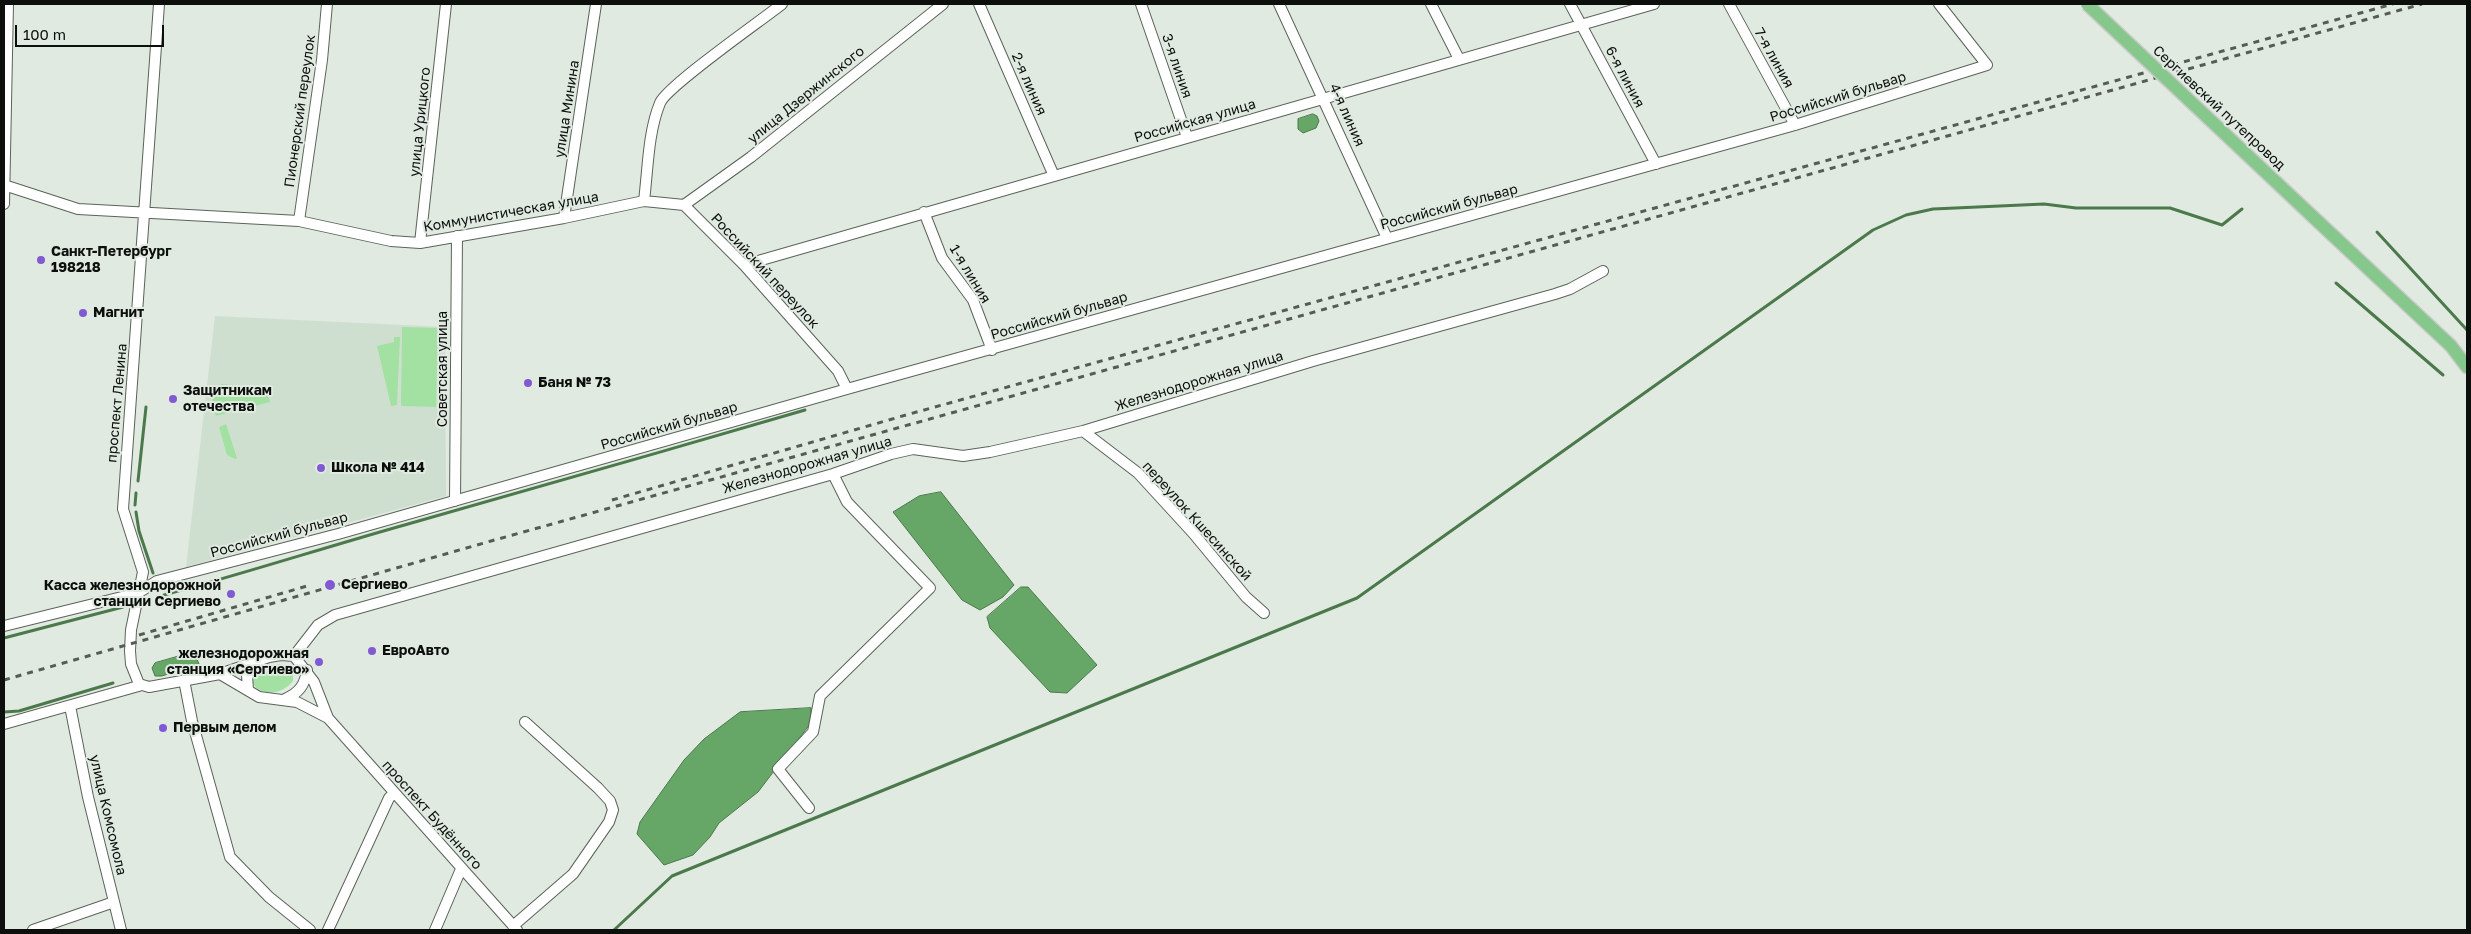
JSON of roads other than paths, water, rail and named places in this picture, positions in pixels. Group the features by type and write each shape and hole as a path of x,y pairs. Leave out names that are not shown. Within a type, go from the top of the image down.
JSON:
{"main road":[{"name":"Сергиевский путепровод","path":"2087,4 2451,346 2467,367"}],"street":[{"path":"4,204 5,55 8,4"},
{"name":"проспект Ленина","path":"145,686 135,676 130,652 138,592 143,572 123,508 159,4"},
{"name":"Пионерский переулок","path":"299,221 328,4"},
{"name":"улица Урицкого","path":"420,243 446,4"},
{"name":"улица Минина","path":"564,218 596,4"},
{"path":"684,206 644,201 655,120 661,100 682,81 782,4"},
{"name":"улица Дзержинского","path":"684,206 751,157 943,4"},
{"name":"2-я линия","path":"979,4 1054,176"},
{"name":"3-я линия","path":"1140,4 1187,137"},
{"name":"4-я линия","path":"1279,4 1387,238"},
{"path":"1431,4 1459,59"},
{"name":"6-я линия","path":"1570,4 1656,164"},
{"name":"Российская улица","path":"744,265 1654,4"},
{"name":"7-я линия","path":"1729,4 1795,125"},
{"name":"Российский бульвар","path":"4,626 138,592 157,581 338,534 847,388 992,350 1795,125 1987,65 1939,4"},
{"name":"Коммунистическая улица","path":"4,185 78,209 299,221 391,241 420,243 564,218 644,201"},
{"name":"Российский переулок","path":"684,206 744,265 838,372 847,388"},
{"name":"1-я линия","path":"924,212 942,258 973,300 992,350"},
{"name":"Советская улица","path":"455,501 457,236"},
{"name":"Железнодорожная улица","path":"294,656 318,625 335,615 833,474 891,454 913,449 963,456 990,452 1083,430 1296,366 1555,294 1570,289 1603,271"},
{"name":"переулок Кшесинской","path":"1083,430 1138,472 1193,533 1246,597 1264,613"},
{"path":"809,808 778,769 813,732 820,696 930,588 847,502 833,474"},
{"path":"4,724 145,686 220,674 281,655 294,656 306,670 301,688 294,695 285,699 258,697 220,674"},
{"path":"248,690 247,675 254,662"},
{"name":"проспект Будённого","path":"306,670 316,687 328,718"},
{"path":"184,680 192,721 230,858 269,897 310,930"},
{"name":"проспект Будённого","path":"285,699 310,707 328,718 515,928"},
{"name":"улица Комсомола","path":"70,706 88,797 120,930"},
{"path":"515,928 573,874 609,822 613,810 610,801 598,788 525,722"},
{"path":"328,930 389,798 394,793"},
{"path":"435,930 462,869"},
{"path":"32,930 114,902"}],"waterway":[{"path":"614,930 672,876 1357,598 1873,230 1906,215 1933,209 2044,204 2076,208 2170,208 2222,225 2242,209"},
{"path":"2377,232 2467,330"},
{"path":"2336,283 2443,375"},
{"path":"138,481 146,407"},
{"path":"164,595 805,410"},
{"path":"135,505 136,493"},
{"path":"136,512 139,531 153,573"},
{"path":"4,638 123,607"},
{"path":"4,712 19,711 113,683"}],"railway":[{"path":"612,500 906,415 2393,4"},
{"path":"4,680 491,541 2422,4"},
{"path":"139,635 307,586"}],"place":[{"name":"Санкт-Петербург 198218","path":"41,260"},
{"name":"Магнит","path":"83,313"},
{"name":"Баня № 73","path":"528,383"},
{"name":"Защитникам отечества","path":"173,399"},
{"name":"Школа № 414","path":"321,468"},
{"name":"Сергиево","path":"330,585"},
{"name":"Касса железнодорожной станции Сергиево","path":"231,594"},
{"name":"ЕвроАвто","path":"372,651"},
{"name":"железнодорожная станция «Сергиево»","path":"319,662"},
{"name":"Первым делом","path":"163,728"}]}
